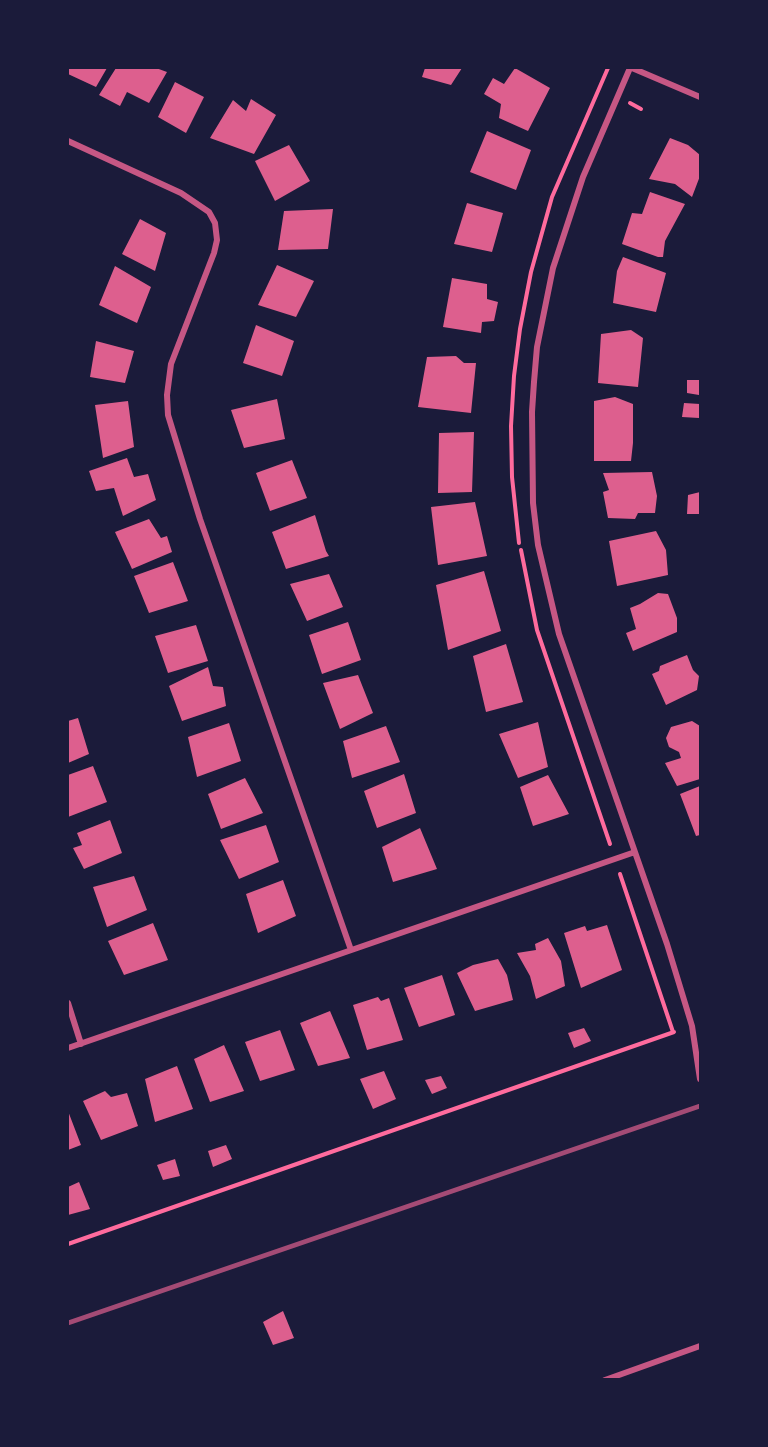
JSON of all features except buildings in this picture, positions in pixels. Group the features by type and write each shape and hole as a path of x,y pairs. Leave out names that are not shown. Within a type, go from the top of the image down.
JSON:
{"street":[{"path":"700,97 631,68 583,177 561,239 537,347 532,412 534,513 550,601 568,660 667,944 692,1026 700,1079"},
{"path":"68,141 181,193 209,212 215,223 218,240 214,253 171,364 167,395 168,415 200,519 351,950"},
{"path":"68,1048 635,852"},
{"path":"68,1003 81,1044"},
{"path":"605,1380 700,1346"}],"path":[{"path":"589,110 608,68"},
{"path":"632,908 673,1032"},
{"path":"68,1244 692,1026"}],"railway":[{"path":"68,1323 700,1106"}]}
